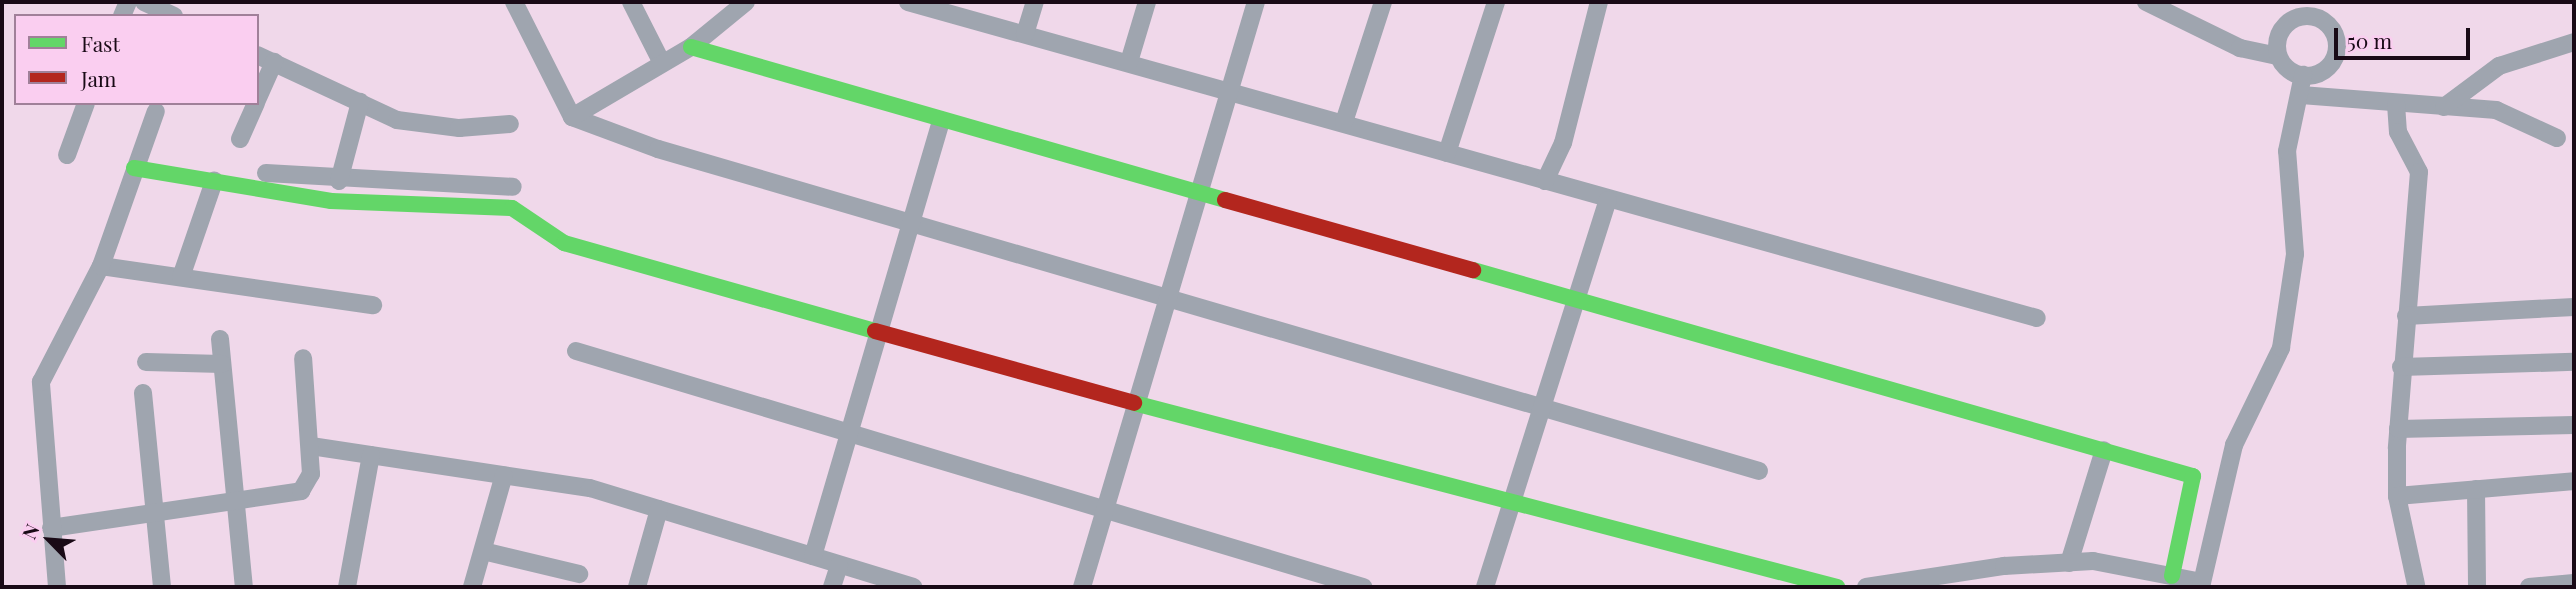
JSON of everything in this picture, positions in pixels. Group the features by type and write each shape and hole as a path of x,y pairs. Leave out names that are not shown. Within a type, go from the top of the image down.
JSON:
{"street":[{"path":"144,2 170,14"},
{"path":"514,2 572,117 659,149 913,225 1759,471"},
{"path":"631,2 662,63"},
{"path":"572,117 691,47 746,2"},
{"path":"908,2 1230,89 1608,200 2037,318"},
{"path":"1026,34 1035,2"},
{"path":"1129,61 1147,2"},
{"path":"1082,587 1256,2"},
{"path":"1344,122 1383,2"},
{"path":"1447,153 1496,2"},
{"path":"1545,181 1563,143 1599,2"},
{"path":"2147,2 2240,48 2278,56 2303,75 2319,73 2336,55 2333,30 2320,10 2288,21 2276,43 2278,56"},
{"path":"2444,107 2499,66 2574,42"},
{"path":"691,47 1198,197 2193,476 2172,576"},
{"path":"259,87 265,58 397,120 459,128 510,124"},
{"path":"1866,587 2069,563 2172,576 2201,585 2234,445 2281,348 2295,254 2286,192 2288,139 2301,95 2303,75"},
{"path":"2301,95 2496,110 2557,138"},
{"path":"338,181 360,102"},
{"path":"2396,104 2398,132 2419,172 2401,367 2397,496 2416,585"},
{"path":"67,155 85,105"},
{"path":"240,139 254,105"},
{"path":"57,587 41,382 101,266 156,111"},
{"path":"813,556 852,433 941,120"},
{"path":"134,168 331,201 512,208 564,243 1511,506 1837,587"},
{"path":"266,173 338,181 513,187"},
{"path":"181,277 214,181"},
{"path":"1485,587 1608,200"},
{"path":"101,266 373,305"},
{"path":"2406,316 2574,307"},
{"path":"220,339 244,587"},
{"path":"576,351 1363,587"},
{"path":"51,528 301,491 311,474 312,446 303,358"},
{"path":"146,362 222,364"},
{"path":"2401,367 2574,362"},
{"path":"143,393 162,587"},
{"path":"2398,429 2574,425"},
{"path":"312,446 590,488 913,587"},
{"path":"2069,563 2104,450"},
{"path":"347,587 371,455"},
{"path":"472,587 504,475"},
{"path":"2397,496 2574,481"},
{"path":"2476,489 2477,587"},
{"path":"637,587 659,509"},
{"path":"482,551 579,575"},
{"path":"832,587 839,565"},
{"path":"2529,587 2574,583"}],"traffic: fast":[{"path":"691,47 1225,200"},
{"path":"134,168 331,201 512,208 564,243 875,331"},
{"path":"1473,270 2193,476 2172,576"},
{"path":"1134,403 1837,587"}],"traffic: jam":[{"path":"1225,200 1473,270"},
{"path":"875,331 1134,403"}]}
